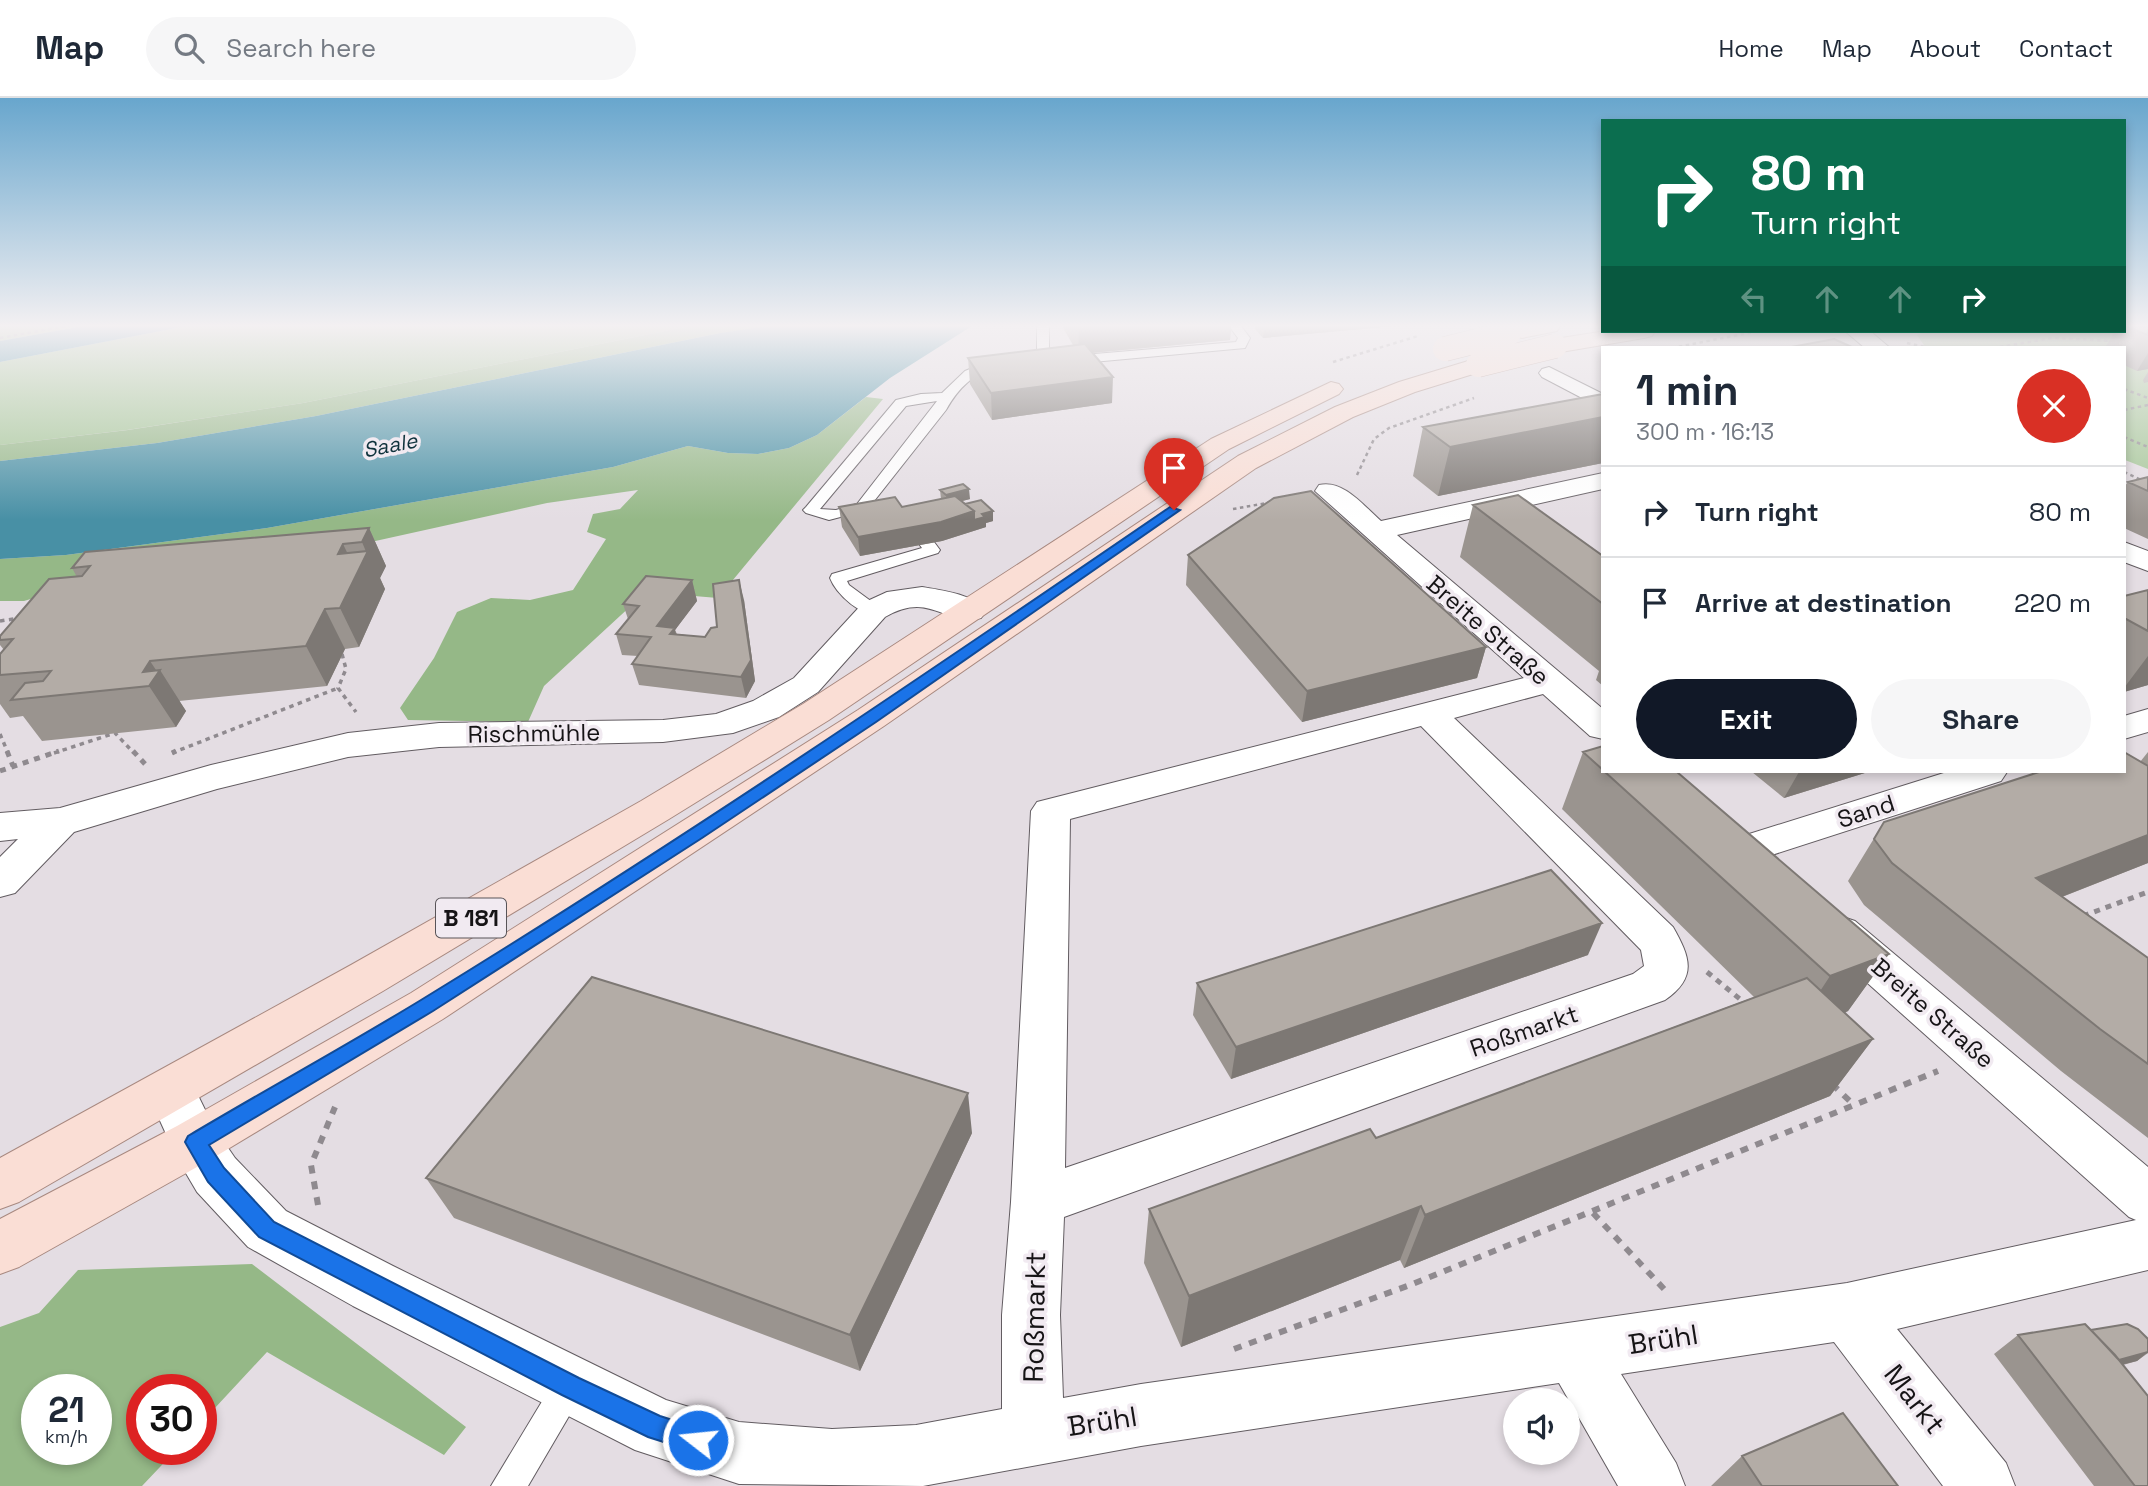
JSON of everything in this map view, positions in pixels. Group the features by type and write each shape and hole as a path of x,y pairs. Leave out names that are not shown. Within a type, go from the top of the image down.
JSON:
{"main road":[{"name":"B 181","path":"0,1185 171,1090 723,770 970,611 1220,444 1331,391"},
{"name":"B 181","path":"0,1248 195,1142 427,1006 696,834 1247,462 1344,412 1397,391"}],"street":[{"path":"1581,391 1601,402"},
{"path":"1374,531 1601,481"},
{"name":"Breite Straße","path":"1329,491 1601,726"},
{"path":"2126,552 2148,562"},
{"name":"Rischmühle","path":"0,827 60,822 164,774 297,756 376,741 475,733 663,731 720,725 766,709 806,685 874,610 896,598 924,595 970,611"},
{"name":"Roßmarkt","path":"1033,1433 1031,1315 1038,1202 1051,811 1549,682"},
{"path":"1427,712 1657,939 1666,954"},
{"path":"2126,727 2148,720"},
{"name":"Sand","path":"1760,864 1986,773"},
{"name":"Rischmühle","path":"0,882 60,822"},
{"name":"Breite Straße","path":"1760,864 2148,1200"},
{"name":"Roßmarkt","path":"1038,1202 1649,987 1662,980 1668,968 1666,954"},
{"name":"Brühl","path":"171,1090 195,1142 216,1175 267,1229 570,1387 657,1428 739,1453 832,1460 916,1456 1141,1415 1847,1312 2148,1244"},
{"name":"Markt","path":"1847,1312 1983,1486"},
{"path":"1574,1353 1653,1486"}],"lane":[{"path":"944,397 920,398 901,403 811,510 816,514 849,513 877,497 950,391"},
{"path":"874,610 842,588 838,578 932,550 904,513"},
{"path":"508,1486 570,1387"}],"path":[{"path":"1228,510 1353,484 1374,439 1389,428 1459,391"},
{"path":"2129,391 2148,398"},
{"path":"2126,410 2148,405"},
{"path":"2126,438 2148,447"},
{"path":"2126,473 2148,483"},
{"path":"0,621 32,617"},
{"path":"171,754 338,688 346,669 342,654"},
{"path":"338,688 376,741"},
{"path":"0,771 115,733 145,764 164,774"},
{"path":"0,734 13,766"},
{"path":"145,764 164,774"},
{"path":"2077,918 2148,892"},
{"path":"1666,954 1713,974 1754,1012"},
{"path":"1229,1351 1593,1213 1922,1077 1982,1056"},
{"path":"1824,1077 1854,1105"},
{"path":"321,1218 310,1165 336,1103"},
{"path":"1593,1213 1704,1332"}],"green space":[{"path":"0,391 364,391 127,430 0,445"},
{"path":"364,391 439,391 316,416 157,443 0,461 0,445 128,430"},
{"path":"2126,391 2148,391 2148,469 2126,460"},
{"path":"866,397 883,399 718,598 646,592 544,686 528,722 408,720 400,708 434,658 457,612 491,598 530,600 573,590 606,539 587,532 593,514 620,509 638,490 547,503 312,555 108,576 24,601 0,601 0,559 66,555 267,528 613,467 688,446 728,453 758,454 789,448 817,435"},
{"path":"252,1264 466,1427 444,1455 267,1352 217,1406 217,1374 126,1374 126,1465 162,1465 142,1486 0,1486 0,1327 39,1313 78,1270"}],"water":[{"name":"Saale","path":"439,391 874,391 817,435 789,448 758,454 728,453 688,446 613,467 267,528 66,555 0,559 0,461 157,443 316,416"}],"building":[{"path":"1601,394 1601,417 1450,447 1423,427"},
{"path":"2148,477 2148,491 2128,482"},
{"path":"963,484 969,489 946,495 940,490"},
{"path":"1311,491 1486,647 1307,691 1188,555 1274,498"},
{"path":"1518,495 1601,555 1601,602 1473,505"},
{"path":"955,496 974,511 941,522 858,537 839,507 895,497 902,507"},
{"path":"981,500 993,511 974,520 974,511 965,504"},
{"path":"369,528 362,542 343,544 338,554 368,551 340,608 325,609 306,646 150,661 143,672 160,670 149,686 11,700 25,683 43,681 51,671 0,675 0,654 13,639 0,640 0,636 49,579 82,576 90,566 72,568 85,552"},
{"path":"646,576 692,580 657,626 675,628 670,634 705,637 711,628 717,627 713,584 739,580 751,660 741,677 632,664 651,637 616,634 639,606 623,604"},
{"path":"2148,590 2148,631 2126,619 2126,596"},
{"path":"1601,747 1601,768 1583,752"},
{"path":"2126,753 2148,766 2148,835 2036,878 2148,958 2148,1064 2100,1029 1892,863 1874,839 1884,822 2036,773 2126,773"},
{"path":"1606,773 1678,773 1889,954 1830,976"},
{"path":"1551,870 1602,923 1236,1047 1197,983"},
{"path":"592,977 968,1093 850,1335 426,1178"},
{"path":"1807,978 1873,1039 1425,1215 1421,1206 1189,1296 1149,1209 1370,1129 1376,1138"},
{"path":"2085,1324 2115,1355 2148,1396 2148,1486 2135,1486 2018,1335"},
{"path":"2127,1324 2138,1329 2148,1339 2148,1352 2119,1360 2091,1330"},
{"path":"1843,1413 1898,1486 1762,1486 1742,1456"}],"route":[{"path":"698,1440 657,1428 570,1387 267,1229 216,1175 195,1142 427,1006 696,834 1174,510"}]}
